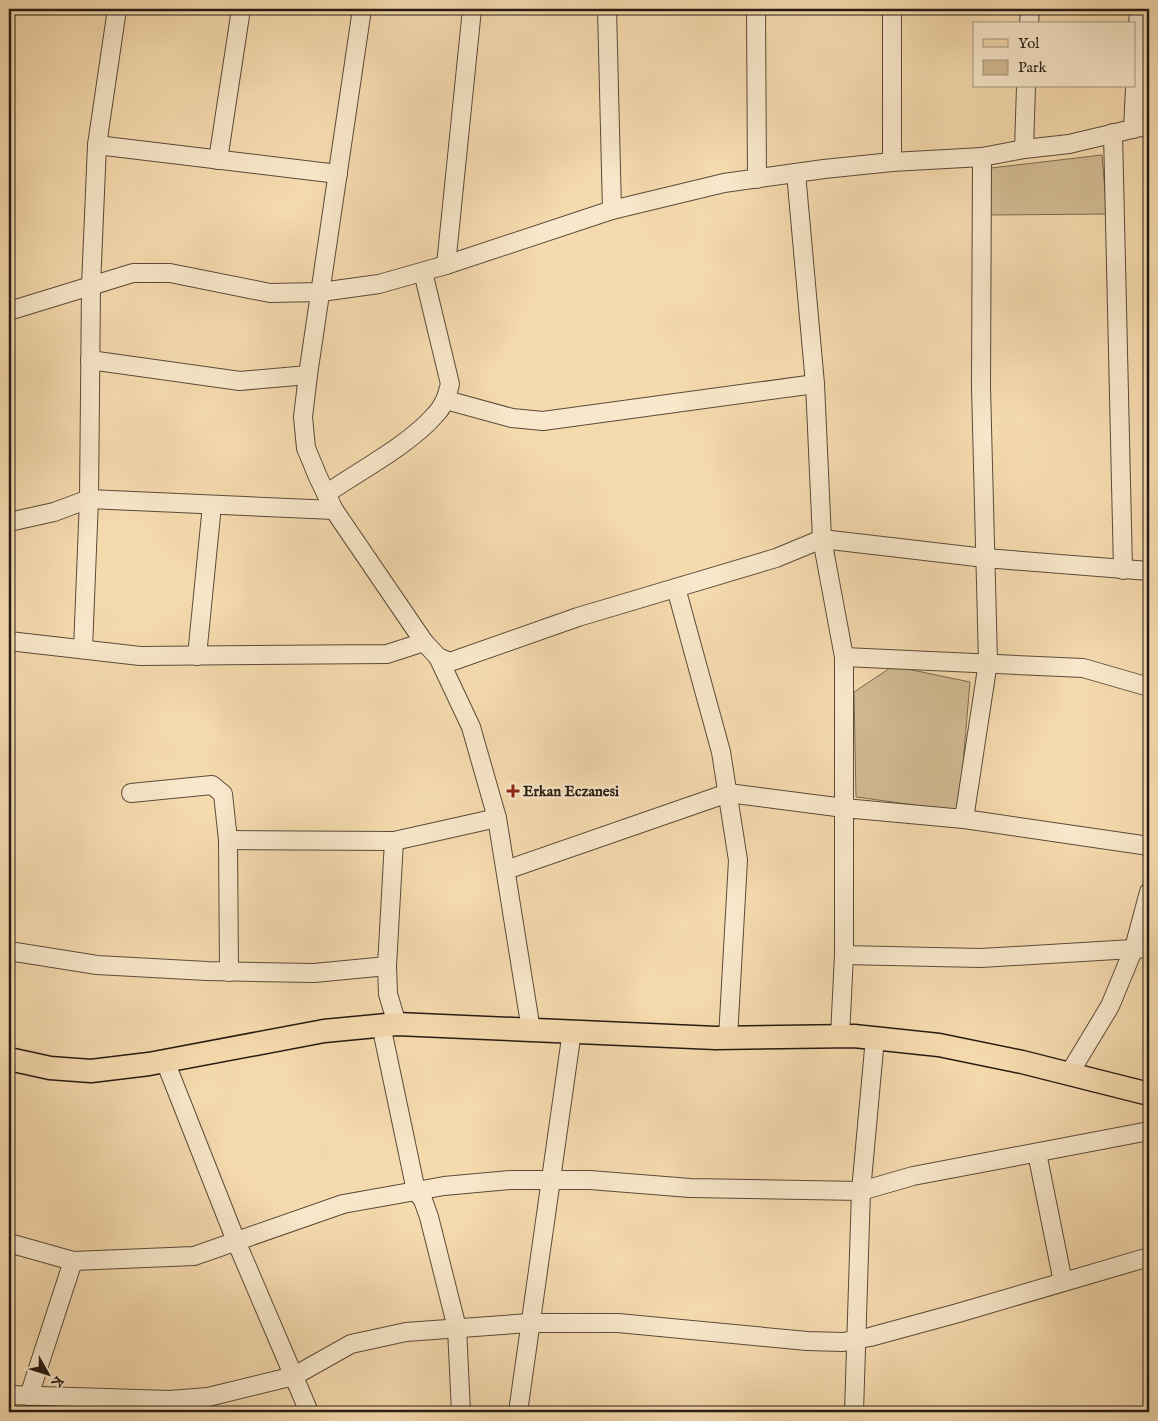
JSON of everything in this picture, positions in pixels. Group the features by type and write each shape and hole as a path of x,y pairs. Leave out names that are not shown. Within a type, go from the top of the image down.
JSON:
{"main road":[{"path":"9,1059 50,1068 91,1071 165,1061 324,1031 389,1024 728,1038 840,1036 939,1045 1149,1094"}],"street":[{"path":"83,649 89,499 90,286 97,145 117,9"},
{"path":"218,160 241,9"},
{"path":"362,9 308,375 303,417 306,448 334,510 424,642 438,657 471,727 497,818 531,1030"},
{"path":"446,265 472,9"},
{"path":"607,9 612,210"},
{"path":"756,9 757,178"},
{"path":"892,9 892,162"},
{"path":"1030,9 1030,22"},
{"path":"9,311 133,273 170,273 270,293 321,292 379,284 446,265 612,210 724,183 892,162 982,157 1024,149 1069,144 1141,127 1139,9"},
{"path":"1024,149 1026,88"},
{"path":"1113,133 1123,570"},
{"path":"97,145 338,174"},
{"path":"964,819 988,662 981,387 982,157"},
{"path":"796,173 815,384 822,538 844,657 844,955 840,1036"},
{"path":"326,494 412,436 436,415 446,400 450,384 423,272"},
{"path":"90,360 240,381 308,375"},
{"path":"446,400 512,418 543,421 815,384"},
{"path":"9,522 54,512 89,499 334,510"},
{"path":"197,656 212,505"},
{"path":"438,657 450,662 578,617 776,558 822,538 985,558 1149,571"},
{"path":"676,588 721,752 738,860 728,1038"},
{"path":"9,641 140,656 387,654 424,642"},
{"path":"844,657 988,662 1083,668 1149,688"},
{"path":"131,793 215,786 223,794 228,840 229,972"},
{"path":"506,870 728,793 844,808 964,819 1149,846"},
{"path":"228,840 394,841 497,818"},
{"path":"394,841 387,966 389,1024 416,1191 423,1200 429,1217 457,1328 461,1412"},
{"path":"1069,1074 1110,1006 1141,948 1149,892"},
{"path":"844,955 982,958 1141,948"},
{"path":"9,951 96,965 229,972 314,973 387,966"},
{"path":"518,1412 572,1032"},
{"path":"854,1412 861,1191 875,1038"},
{"path":"165,1061 236,1241 308,1412"},
{"path":"9,1243 73,1261 194,1256 343,1204 416,1191 510,1180 590,1180 699,1188 861,1191 913,1176 1149,1131"},
{"path":"1037,1153 1063,1282"},
{"path":"9,1395 170,1400 208,1397 294,1376 351,1344 406,1332 530,1323 618,1324 807,1341 843,1342 1063,1282 1149,1256"},
{"path":"29,1396 73,1261"}],"green space":[{"path":"1102,155 1107,214 990,215 991,168"},
{"path":"893,666 970,682 959,811 856,797 854,692"}],"place":[{"name":"Erkan Eczanesi","path":"513,791"}]}
